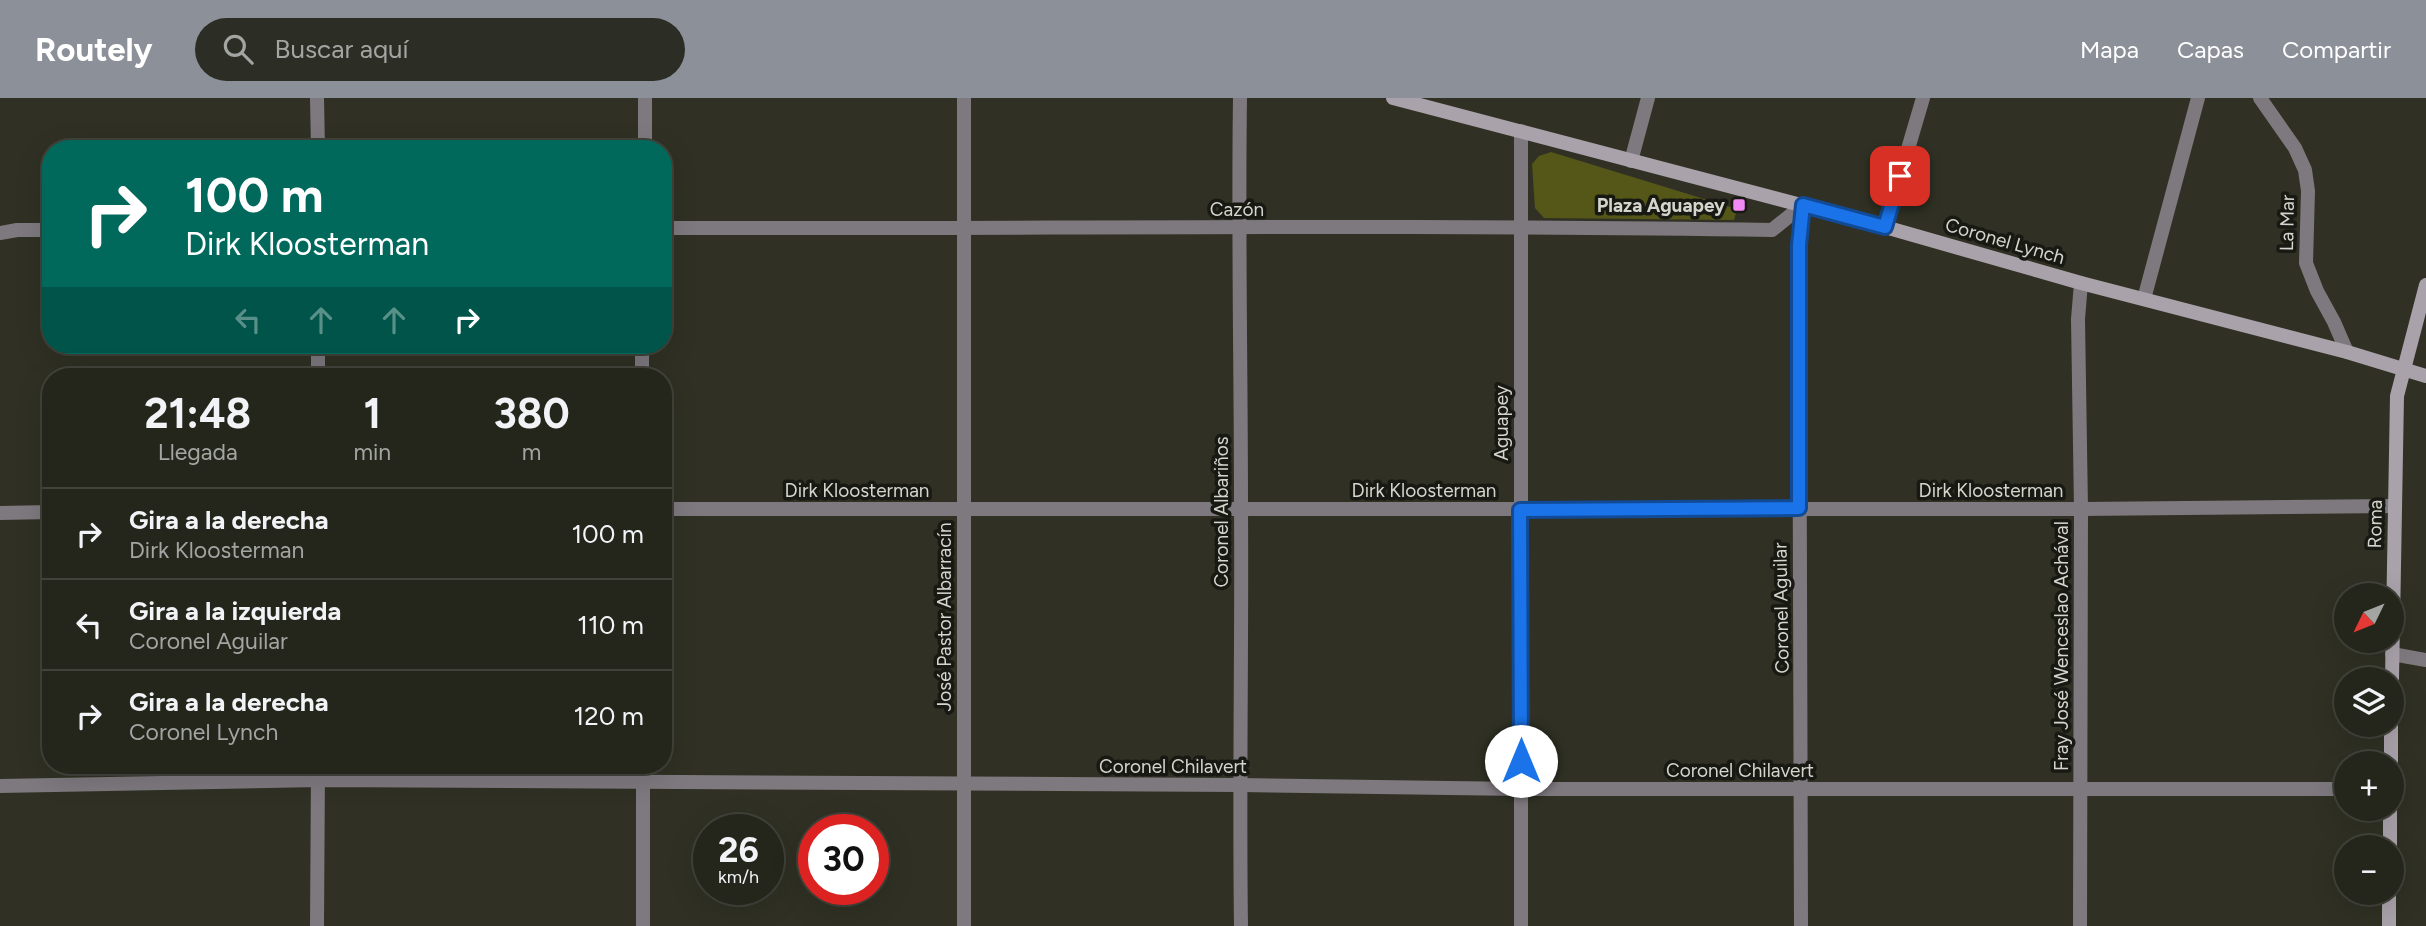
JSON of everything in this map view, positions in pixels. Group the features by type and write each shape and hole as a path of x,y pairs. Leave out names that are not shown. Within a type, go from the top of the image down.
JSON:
{"street":[{"path":"317,98 318,140"},
{"path":"645,98 645,140"},
{"name":"José Pastor Albarracín","path":"964,98 964,926"},
{"name":"Coronel Albariños","path":"1241,98 1238,229 1241,926"},
{"name":"Coronel Lynch","path":"1393,98 1885,227 2081,283 2347,352 2426,376"},
{"path":"1631,160 1648,98"},
{"path":"1885,227 1923,98"},
{"path":"2144,299 2198,98"},
{"name":"La Mar","path":"2260,98 2295,148 2305,170 2308,191 2306,263 2347,352"},
{"name":"Aguapey","path":"1521,131 1521,926"},
{"name":"Cazón","path":"672,228 1238,229 1520,226 1772,230 1803,205"},
{"name":"Coronel Aguilar","path":"1801,926 1799,245 1803,205"},
{"path":"0,233 42,230"},
{"name":"Fray José Wenceslao Achával","path":"2080,926 2081,509 2078,320 2081,283"},
{"name":"Roma","path":"2392,667 2397,396 2426,285"},
{"name":"Dirk Kloosterman","path":"672,509 1520,510 2394,506"},
{"path":"0,513 42,512"},
{"path":"2392,654 2426,660"},
{"path":"317,926 318,774"},
{"path":"643,774 643,926"},
{"name":"Coronel Chilavert","path":"0,786 318,780 1521,789 2334,789"},
{"path":"2389,905 2389,926"}],"shaded area":[{"path":"1551,152 1737,209 1734,220 1544,218 1535,208 1532,164 1539,156"}],"place":[{"name":"Plaza Aguapey","path":"1739,205"}],"route":[{"path":"1521,761 1520,510 1799,508 1799,245 1803,205 1885,227 1900,176"}]}
